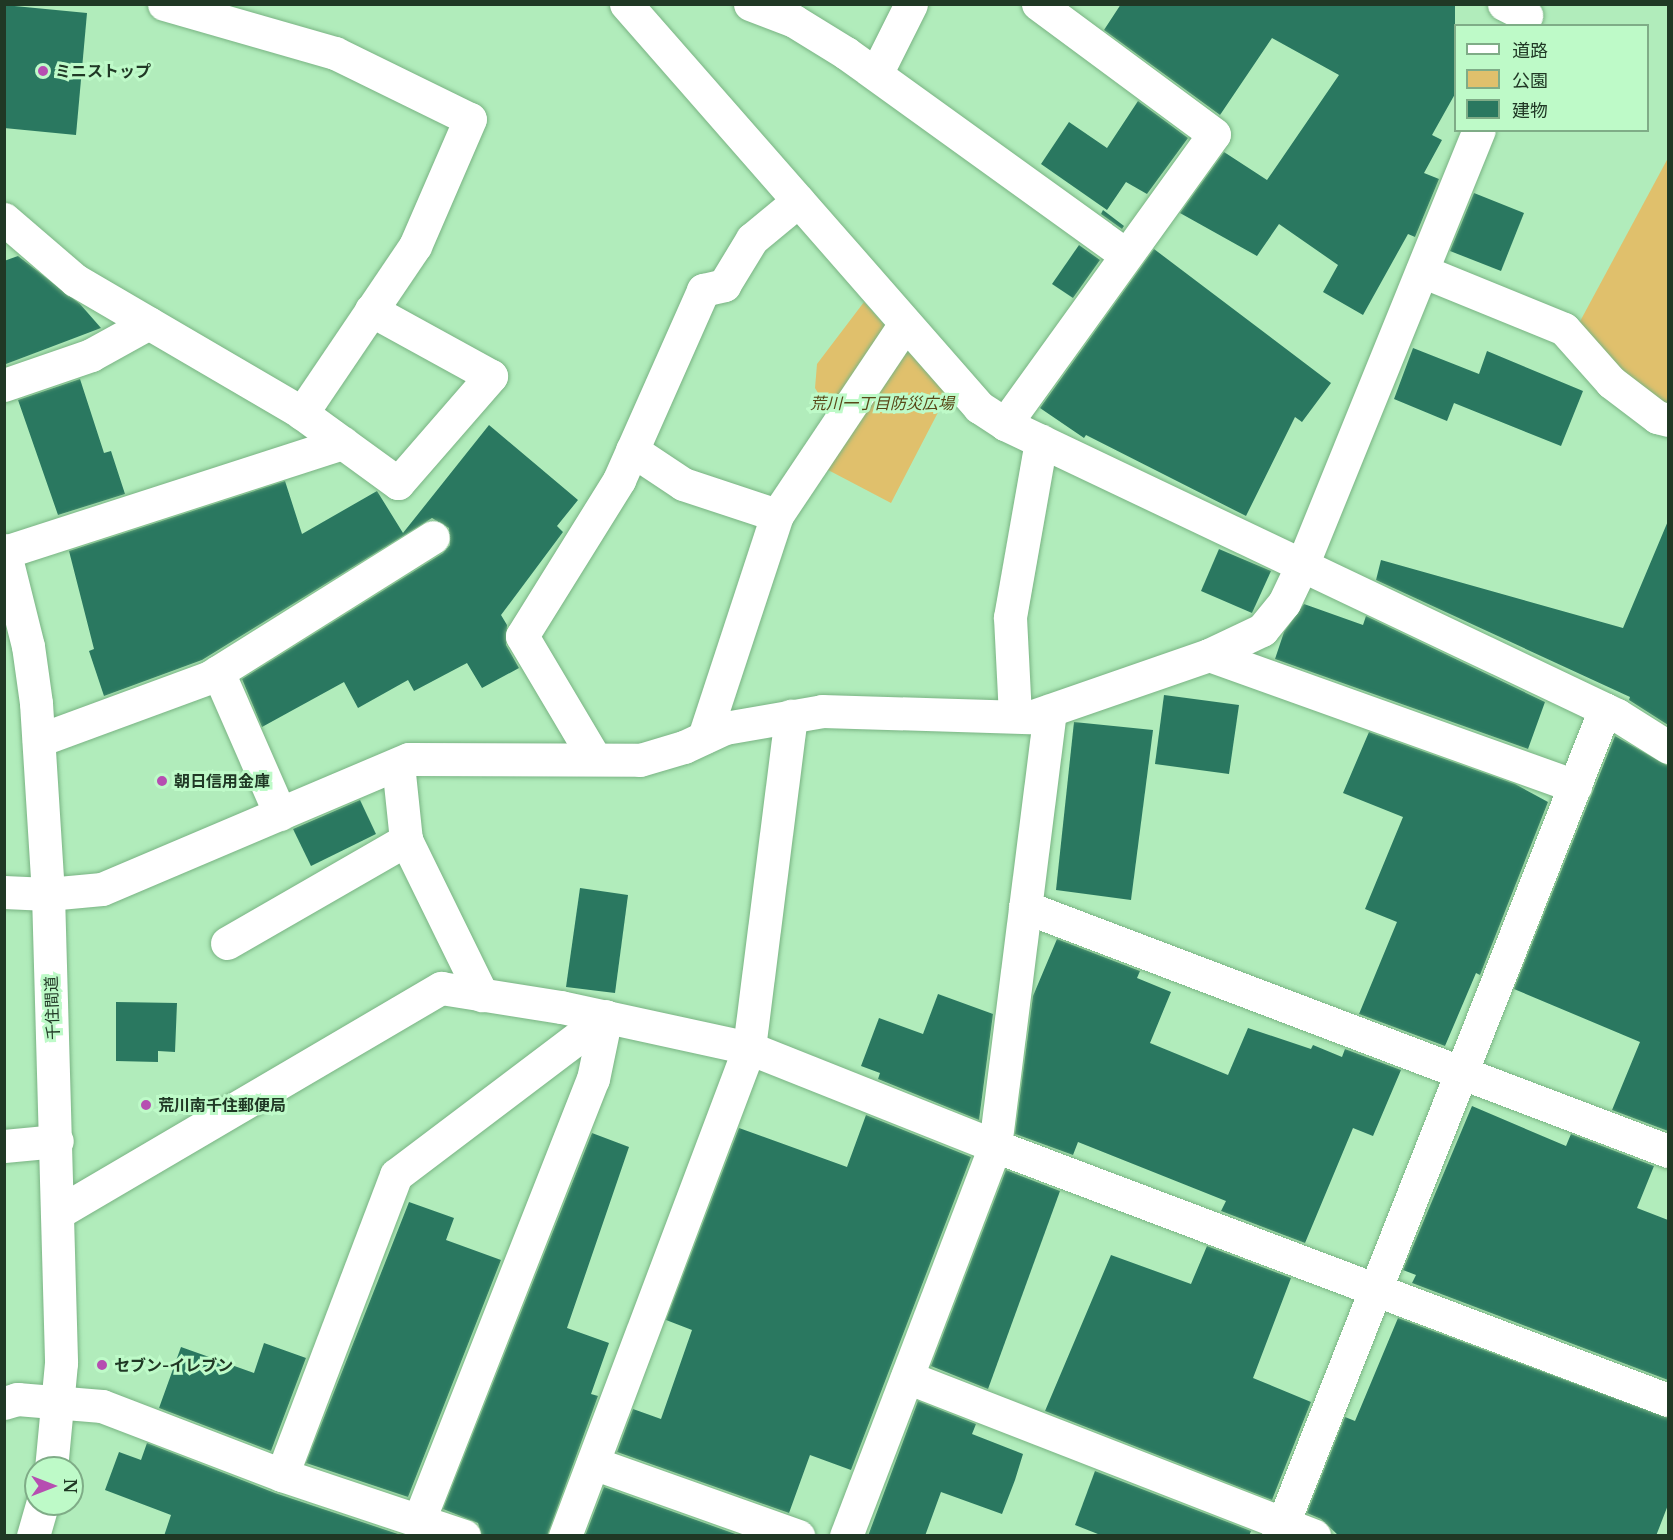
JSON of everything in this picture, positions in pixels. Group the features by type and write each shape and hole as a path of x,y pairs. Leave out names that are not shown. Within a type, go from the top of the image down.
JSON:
{"street":[{"path":"164,4 335,53 470,119 415,246 302,413"},
{"path":"626,4 904,325 979,407 1005,424 1303,563 1605,709 1668,747"},
{"path":"750,4 795,21 876,74 1126,255"},
{"path":"876,74 911,4"},
{"path":"1005,424 1215,134 1038,4"},
{"path":"4,892 48,894 102,889 409,759 640,760 725,728 822,711 1030,717 1209,655 1262,630 1284,603 1303,563 1478,132"},
{"path":"595,759 522,636 583,542 632,450 703,290 724,285 752,238 798,201"},
{"path":"4,219 75,280 302,413 398,483 491,376 371,310"},
{"path":"1422,271 1564,329 1611,382 1657,417 1668,420"},
{"path":"4,385 91,355 149,323"},
{"path":"704,737 777,515 904,325"},
{"path":"1016,716 1010,617 1041,441"},
{"path":"5,551 343,443"},
{"path":"632,450 683,484 777,515"},
{"path":"39,740 218,672 433,537"},
{"name":"千住間道","path":"5,551 16,649 39,740 48,894 62,1363 52,1456"},
{"path":"1209,655 1575,786"},
{"path":"218,672 280,814"},
{"path":"1281,1530 1374,1288 1605,709"},
{"path":"846,1536 995,1146 1050,710"},
{"path":"565,1536 749,1048 790,716"},
{"path":"398,764 406,840 482,995"},
{"path":"227,943 406,840"},
{"path":"1025,907 1668,1151"},
{"path":"59,1212 441,988 606,1016 749,1048 995,1146 1668,1400"},
{"path":"282,1475 396,1175 606,1016"},
{"path":"419,1520 593,1079 606,1016"},
{"path":"4,1146 57,1141"},
{"path":"907,1377 1281,1530 1314,1536"},
{"path":"4,1403 17,1399 102,1406 282,1475 465,1536"},
{"path":"593,1463 798,1536"},
{"path":"33,1536 39,1516"}],"green space":[{"path":"1668,158 1668,409 1598,353 1577,327"},
{"name":"荒川一丁目防災広場","path":"864,302 947,395 891,503 809,460 829,411 815,388 817,364"}],"building":[{"path":"1121,4 1455,4 1454,96 1432,135 1442,140 1424,173 1439,179 1415,237 1408,234 1363,315 1323,292 1338,265 1279,224 1257,256 1180,213 1224,152 1267,180 1339,75 1272,38 1220,115 1104,30"},
{"name":"ミニストップ","path":"4,5 87,13 76,135 4,128"},
{"path":"1138,101 1188,138 1147,194 1126,182 1107,210 1041,164 1069,122 1107,148"},
{"path":"1474,193 1524,213 1501,271 1450,251"},
{"path":"1103,210 1124,226 1122,229 1101,214"},
{"path":"1079,245 1100,260 1073,298 1052,284"},
{"path":"1154,249 1331,383 1302,422 1295,417 1246,516 1086,435 1084,438 1040,408"},
{"path":"18,256 80,304 101,328 6,364 4,261"},
{"path":"1413,348 1479,374 1487,351 1583,391 1561,446 1454,403 1447,421 1394,399"},
{"path":"80,379 104,453 111,451 125,494 58,515 18,400"},
{"path":"489,425 578,500 557,526 563,532 501,615 507,625 506,645 519,668 482,688 467,663 414,691 408,680 358,708 344,682 262,727 242,679 443,553 450,545 449,528 432,518 202,660 104,696 89,651 94,649 69,551 285,481 302,534 377,491 403,533"},
{"path":"1668,521 1668,725 1629,700 1630,697 1376,580 1381,560 1623,628"},
{"path":"1219,549 1271,571 1252,613 1201,591"},
{"path":"1304,604 1363,625 1366,616 1545,702 1528,749 1275,659 1284,632"},
{"path":"1164,695 1239,705 1229,774 1155,764"},
{"path":"1074,722 1153,730 1131,900 1056,890"},
{"path":"1369,732 1515,784 1548,802 1480,975 1476,973 1445,1046 1359,1014 1397,922 1365,909 1403,817 1343,793"},
{"path":"1615,736 1668,766 1668,1131 1612,1110 1640,1042 1514,989"},
{"path":"360,800 376,834 311,866 293,829"},
{"path":"580,888 628,895 615,993 566,987"},
{"path":"1057,939 1140,971 1137,978 1171,992 1150,1043 1228,1075 1248,1028 1311,1049 1313,1045 1342,1057 1345,1049 1401,1070 1373,1136 1353,1128 1305,1243 1221,1211 1226,1201 1078,1142 1073,1155 1015,1134 1033,996"},
{"path":"938,994 993,1014 979,1120 878,1079 880,1073 861,1066 879,1018 923,1034"},
{"path":"116,1002 177,1003 175,1052 158,1051 158,1062 116,1061"},
{"path":"1472,1106 1566,1146 1571,1134 1654,1166 1637,1208 1668,1220 1668,1380 1412,1283 1416,1275 1403,1270"},
{"path":"866,1115 971,1157 851,1470 810,1455 789,1513 617,1452 633,1409 661,1419 692,1330 666,1320 739,1128 847,1167"},
{"path":"592,1133 629,1147 567,1328 609,1343 591,1394 598,1396 547,1536 482,1536 478,1523 443,1509"},
{"path":"1006,1170 1060,1191 988,1389 931,1366"},
{"path":"409,1202 454,1218 446,1240 501,1260 408,1497 306,1463"},
{"path":"1207,1246 1291,1278 1253,1378 1311,1402 1272,1500 1045,1411 1111,1255 1191,1284"},
{"path":"1398,1318 1668,1418 1668,1505 1656,1536 1339,1536 1321,1519 1307,1513 1345,1417 1355,1421"},
{"path":"264,1343 306,1358 271,1451 159,1408 181,1347 254,1373"},
{"path":"918,1401 976,1424 972,1434 1023,1454 1015,1480 1002,1514 941,1492 925,1536 868,1536"},
{"path":"147,1443 275,1493 404,1536 164,1536 171,1515 105,1490 119,1452 141,1460"},
{"path":"1095,1471 1251,1531 1249,1536 1103,1536 1075,1525"},
{"path":"604,1487 741,1536 585,1536"}],"place":[{"name":"ミニストップ","path":"43,71"},
{"name":"朝日信用金庫","path":"162,781"},
{"name":"荒川南千住郵便局","path":"146,1105"},
{"name":"セブン-イレブン","path":"102,1365"}]}
